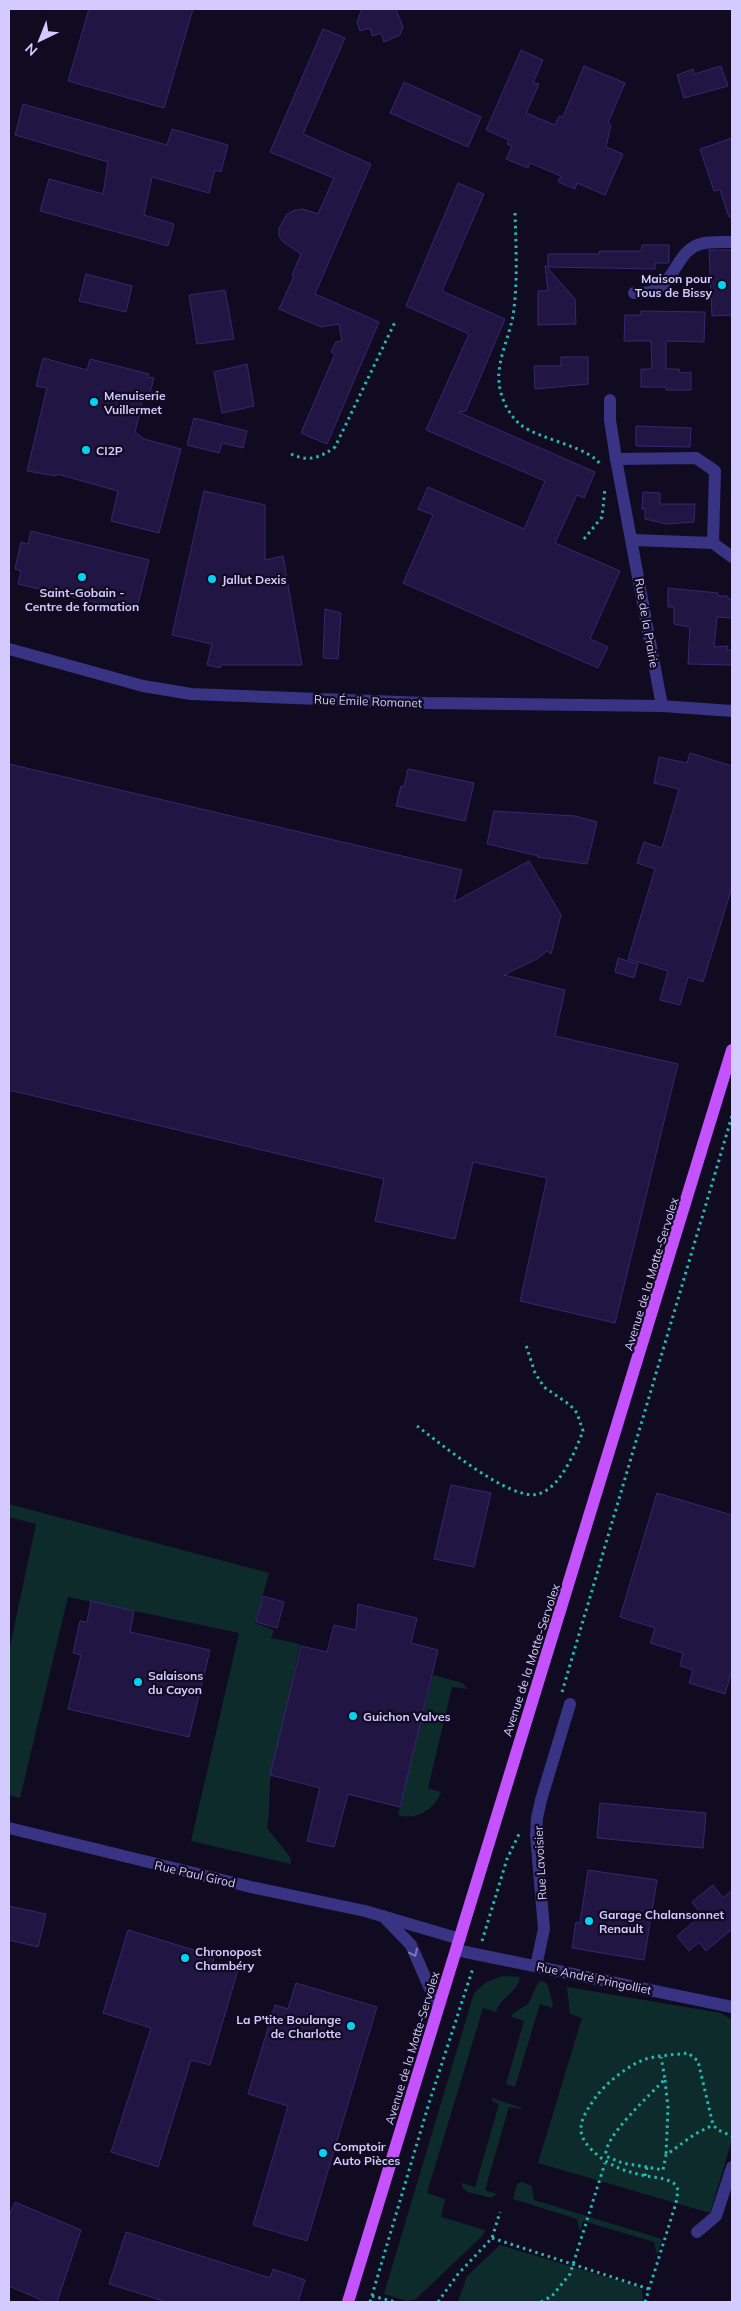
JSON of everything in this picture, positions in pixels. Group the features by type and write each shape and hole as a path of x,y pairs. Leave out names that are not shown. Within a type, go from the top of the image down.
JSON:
{"main road":[{"name":"Avenue de la Motte-Servolex","path":"348,2302 483,1857 621,1422 732,1050"}],"street":[{"path":"634,293 650,292 662,285 673,274 682,258 700,243 732,242"},
{"name":"Rue de la Prairie","path":"610,400 610,420 616,458 633,540 662,706"},
{"path":"616,458 696,458 715,471 713,543"},
{"path":"633,540 713,543 732,557"},
{"name":"Rue Émile Romanet","path":"9,649 143,686 191,694 426,703 662,706 732,711"},
{"name":"Rue Lavoisier","path":"536,1966 544,1929 536,1835 537,1818 540,1800 570,1704"},
{"name":"Rue Paul Girod","path":"9,1828 169,1868 383,1916 458,1944"},
{"path":"383,1916 411,1946 438,2007"},
{"name":"Rue André Pringolliet","path":"458,1944 536,1966 732,2007"},
{"path":"698,2232 716,2216 732,2167"}],"path":[{"path":"516,213 514,304 510,336 500,363 499,382 504,404 520,425 551,441 588,453 599,462 604,473"},
{"path":"291,454 301,459 312,459 324,456 335,447 396,320"},
{"path":"584,539 602,517 605,503 605,483"},
{"path":"417,1426 498,1483 525,1496 539,1494 551,1486 565,1471 583,1431 578,1413 544,1387 535,1373 525,1342"},
{"path":"645,2302 676,2203 678,2190 672,2182 645,2176 605,2163 583,2140 580,2130 583,2119 598,2094 618,2076 644,2059 688,2053 693,2055 700,2068 713,2125 718,2130 732,2136"},
{"path":"661,2057 665,2079 668,2108 666,2155 662,2170 622,2163 606,2156 605,2151 610,2138 665,2079"},
{"path":"666,2155 694,2134 713,2125"},
{"path":"541,2302 552,2296 562,2285 574,2263 605,2163"},
{"path":"645,2176 647,2167"},
{"path":"438,2302 458,2274 492,2238 500,2212"},
{"path":"492,2238 574,2263 649,2289"},
{"path":"372,2296 396,2302"}],"green space":[{"path":"9,1504 269,1573 255,1623 274,1630 271,1638 300,1644 270,1781 267,1828 290,1857 291,1864 191,1841 239,1633 68,1597 20,1798 9,1795 9,1651 36,1524 9,1517"},
{"path":"433,1675 463,1683 467,1689 452,1687 428,1788 441,1792 438,1798 430,1808 418,1815 398,1815"},
{"path":"502,1976 520,1977 516,1987 501,2002 496,2012 483,2008 427,2193 445,2199 441,2217 485,2230 483,2235 416,2299 407,2301 384,2294 474,1993 486,1982"},
{"path":"541,1981 547,1983 553,2005 552,2008 540,2004 515,2087 506,2084 524,2021 512,2017 512,2014 528,2004 538,1983"},
{"path":"567,1987 721,2013 732,2020 732,2140 710,2213 538,2163 582,2018 570,2014"},
{"path":"492,2098 522,2108 509,2107 485,2190 497,2194 491,2198 468,2192 462,2187 462,2183 475,2187 499,2104 492,2101"},
{"path":"522,2182 532,2186 534,2200 662,2239 657,2255 654,2242 583,2221 580,2232 577,2219 513,2199 517,2184"},
{"path":"500,2245 637,2286 642,2290 643,2302 458,2302 467,2276"}],"building":[{"path":"89,9 193,9 164,108 68,81"},
{"path":"362,9 396,9 403,27 400,35 384,42 381,33 372,36 370,28 360,31 357,22"},
{"path":"323,29 345,38 303,134 371,164 315,294 379,322 327,444 301,433 335,354 331,352 336,342 342,341 339,324 321,327 279,309 294,276 292,275 301,254 283,242 279,236 279,228 287,214 295,210 303,209 318,214 334,178 270,152"},
{"path":"521,50 543,60 533,83 539,84 526,113 555,125 559,116 563,117 584,66 625,83 608,123 611,125 606,147 623,154 605,195 577,183 575,189 558,182 561,176 530,163 528,168 506,159 512,146 507,144 509,140 486,130"},
{"path":"721,66 728,86 684,98 677,75 693,69 694,74"},
{"path":"404,82 481,117 468,147 390,113"},
{"path":"23,104 167,145 172,129 228,145 221,172 215,170 209,193 152,177 144,215 174,224 168,246 40,211 49,179 103,194 108,162 15,135"},
{"path":"732,138 732,217 729,217 720,190 714,191 700,149"},
{"path":"458,183 484,194 442,291 505,319 466,411 458,412 595,472 584,498 577,495 555,543 620,571 590,639 608,647 598,668 403,583 433,515 418,509 428,487 524,529 545,481 426,430 469,334 406,306"},
{"path":"642,245 669,245 669,263 655,263 655,269 548,267 548,254 599,254 599,251 641,251"},
{"name":"Maison pour Tous de Bissy","path":"709,250 732,250 732,315 712,316"},
{"path":"545,265 575,299 576,324 538,325 538,291 548,291"},
{"path":"86,274 132,286 126,312 79,301"},
{"path":"225,290 234,339 197,344 189,295"},
{"path":"641,311 705,312 704,342 666,341 666,369 679,369 680,373 691,372 691,390 641,387 641,369 652,369 651,341 624,341 625,315 641,315"},
{"path":"561,357 588,357 588,384 535,389 534,366 561,366"},
{"path":"43,358 87,370 90,359 149,374 148,377 154,378 149,396 144,395 135,432 144,439 181,449 159,533 111,521 118,491 57,474 56,476 27,471 47,388 36,386"},
{"path":"247,364 254,406 222,413 214,372"},
{"path":"194,418 247,431 243,448 222,443 219,453 187,445"},
{"path":"636,426 691,428 690,447 636,446"},
{"path":"204,491 265,505 265,560 283,556 302,665 221,665 220,668 207,665 212,644 172,635"},
{"path":"643,492 660,493 660,504 695,504 694,522 666,524 645,519 645,509 642,509"},
{"name":"Saint-Gobain - Centre de formation","path":"31,531 149,560 136,612 18,584 21,571 15,569 21,542 28,544"},
{"path":"668,588 718,593 718,596 727,596 727,598 732,599 732,618 717,617 714,647 728,646 727,650 732,650 732,665 688,664 690,627 674,624 674,607 668,607"},
{"path":"325,609 341,613 338,659 323,658"},
{"path":"690,753 732,766 732,887 703,982 688,977 680,1005 660,1000 668,971 628,959 655,869 637,863 644,842 662,848 679,789 654,783 659,757 687,763"},
{"path":"9,764 462,870 454,902 529,861 561,915 551,954 547,951 537,959 504,975 565,990 555,1036 678,1064 615,1323 520,1301 547,1178 473,1162 455,1239 375,1221 384,1179 9,1090"},
{"path":"408,769 474,783 465,821 396,806 401,786 404,787"},
{"path":"494,811 575,816 597,822 587,864 537,857 539,856 487,844"},
{"path":"618,958 638,964 634,978 615,972"},
{"path":"451,1485 491,1493 474,1567 434,1559"},
{"path":"657,1493 732,1515 732,1670 725,1694 689,1683 693,1670 680,1666 683,1653 650,1643 655,1628 620,1617"},
{"path":"263,1596 284,1602 277,1628 256,1622"},
{"name":"Salaisons du Cayon","path":"91,1601 134,1611 130,1632 210,1650 189,1737 68,1709 81,1655 73,1653 80,1621 87,1622"},
{"name":"Guichon Valves","path":"358,1604 417,1618 411,1643 438,1650 400,1807 348,1794 334,1847 307,1841 320,1788 270,1775 301,1646 327,1652 334,1625 356,1630"},
{"path":"600,1803 706,1813 703,1848 597,1838"},
{"path":"588,1870 657,1880 644,1960 572,1948 576,1922 580,1923"},
{"path":"713,1885 723,1898 732,1890 732,1929 706,1951 699,1942 689,1951 677,1936 702,1915 692,1902"},
{"path":"9,1906 46,1914 38,1947 9,1940"},
{"path":"128,1930 214,1956 213,1962 238,1970 210,2065 191,2060 158,2167 111,2152 151,2028 103,2013"},
{"path":"296,1983 377,2007 307,2241 253,2225 288,2106 248,2094 275,2005 288,2009"},
{"path":"15,2202 81,2230 57,2302 46,2302 9,2286 9,2216"},
{"path":"126,2232 270,2278 273,2269 305,2280 298,2302 167,2302 109,2284"}],"place":[{"name":"Maison pour Tous de Bissy","path":"722,285"},
{"name":"Menuiserie Vuillermet","path":"94,402"},
{"name":"CI2P","path":"86,450"},
{"name":"Saint-Gobain - Centre de formation","path":"82,577"},
{"name":"Jallut Dexis","path":"212,579"},
{"name":"Salaisons du Cayon","path":"138,1682"},
{"name":"Guichon Valves","path":"353,1716"},
{"name":"Garage Chalansonnet Renault","path":"589,1921"},
{"name":"Chronopost Chambéry","path":"185,1958"},
{"name":"La P'tite Boulange de Charlotte","path":"351,2026"},
{"name":"Comptoir Auto Pièces","path":"323,2153"}]}
